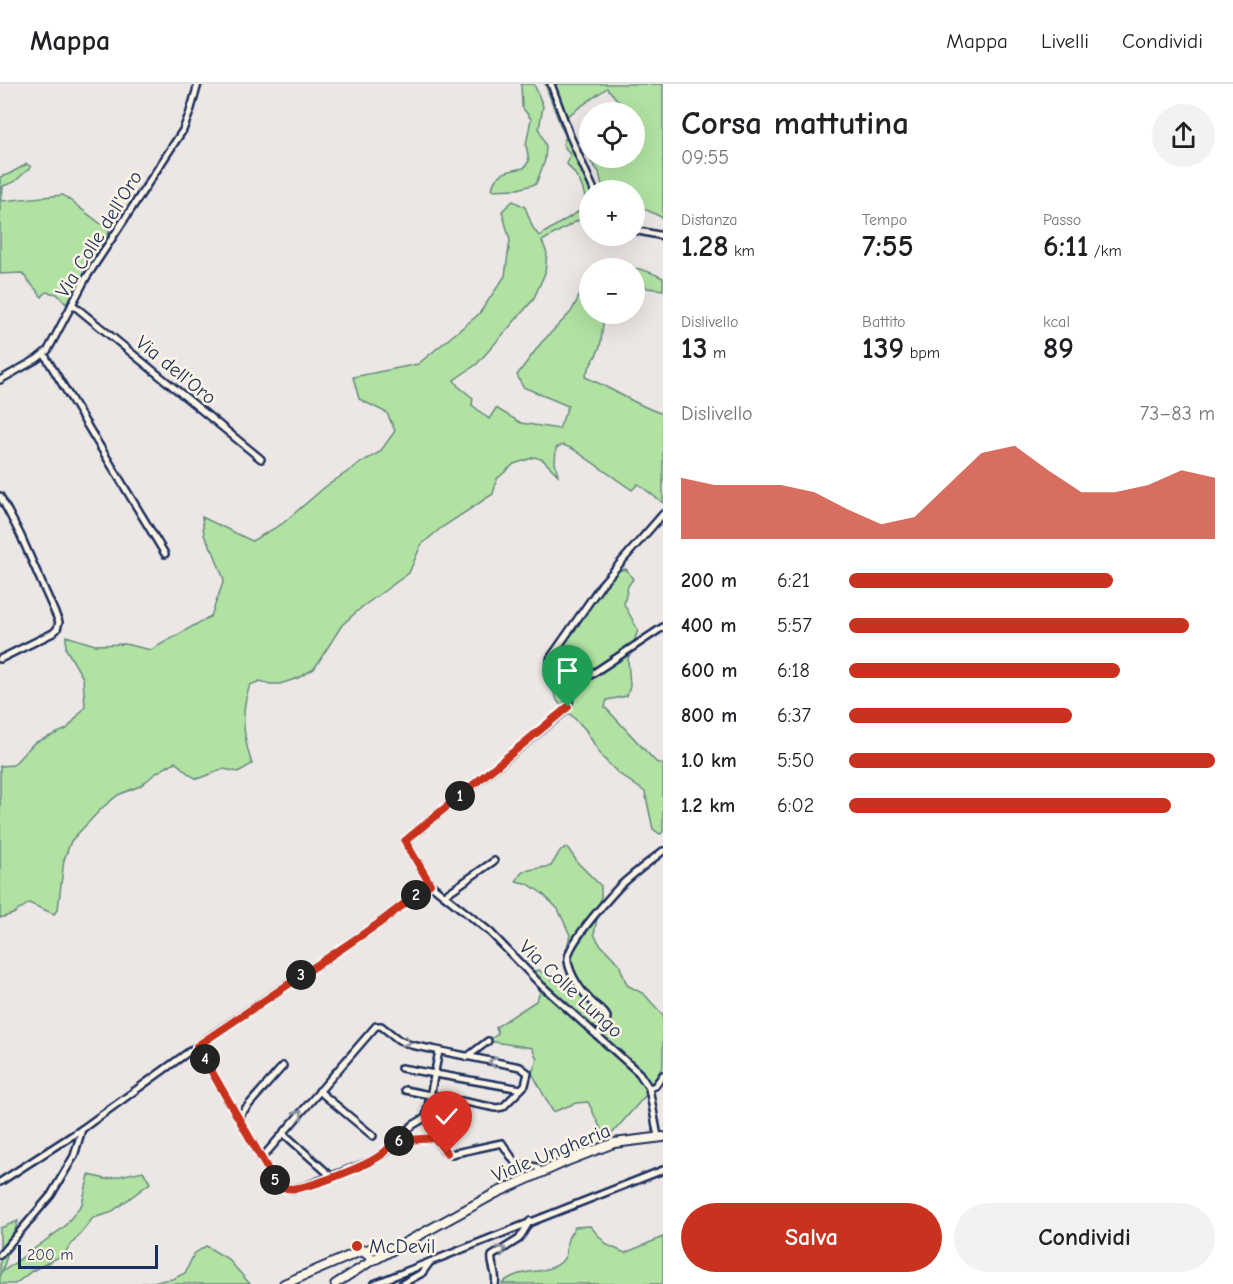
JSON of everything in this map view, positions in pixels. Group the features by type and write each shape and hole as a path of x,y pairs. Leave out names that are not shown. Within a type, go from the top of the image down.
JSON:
{"main road":[{"name":"Viale Ungheria","path":"373,1257 394,1249 496,1193 610,1144 661,1137"},
{"path":"284,1284 360,1251 373,1257"}],"street":[{"name":"Via Colle dell'Oro","path":"0,380 44,354 52,345 86,278 180,135 198,84"},
{"path":"551,84 590,180"},
{"path":"645,232 663,236"},
{"name":"Via dell'Oro","path":"72,304 261,459"},
{"path":"44,354 165,554"},
{"path":"0,496 20,534 58,622 57,629 52,633 0,659"},
{"path":"570,688 562,684 553,674 550,666 551,657 603,584 663,514"},
{"path":"570,688 663,627"},
{"path":"0,1182 82,1129 197,1046 378,924 430,884 405,841 565,711 569,703 570,688"},
{"path":"597,1035 606,1026 607,1017 589,999 576,980 568,962 568,954 611,896 663,851"},
{"path":"445,895 494,861"},
{"name":"Via Colle Lungo","path":"430,884 490,932 541,985 639,1073 649,1088 661,1137"},
{"path":"261,1159 377,1026 406,1043 524,1069 528,1078 521,1089 501,1108 405,1090"},
{"path":"467,1057 488,1041"},
{"path":"197,1046 261,1159 276,1181 287,1188 300,1188 376,1158 386,1152 409,1128 426,1117 461,1101"},
{"path":"426,1117 439,1051"},
{"path":"238,1117 283,1066"},
{"path":"401,1068 521,1089"},
{"path":"649,1088 655,1086 663,1075"},
{"path":"319,1091 373,1136"},
{"path":"0,1255 56,1188 74,1156 82,1129"},
{"path":"283,1133 332,1177"},
{"path":"395,1141 435,1138 444,1152 451,1154 502,1143 516,1164 537,1167 541,1173"},
{"path":"374,1284 663,1170"},
{"path":"495,1284 492,1257 519,1239 525,1233 530,1221"},
{"name":"Viale Ungheria","path":"335,1284 373,1257"},
{"path":"402,1284 422,1273 430,1262"}],"green space":[{"path":"521,84 534,84 543,106 539,129 546,146 545,160 536,184 518,189 492,190 499,176 524,168 529,161 526,145 531,119 522,107"},
{"path":"545,84 663,84 663,218 645,209 645,180 601,180 596,168 645,168 645,102 619,102 607,88 587,102 579,102 579,108 566,117 556,88 564,128 579,162 579,168 582,168 587,180 579,181 567,164 570,155 563,144 566,136"},
{"path":"27,164 31,167 14,182 3,186 2,201 63,195 110,231 66,304 57,294 46,292 42,297 22,273 0,274 0,177"},
{"path":"513,201 525,207 533,228 539,236 579,211 579,220 542,241 547,253 545,273 533,300 477,364 454,380 473,398 472,405 489,419 496,408 521,423 559,429 568,406 523,387 517,375 541,343 571,312 579,297 579,324 603,324 599,350 585,377 663,414 663,503 638,484 632,490 573,449 563,445 556,448 555,463 558,475 543,460 535,457 514,464 497,479 493,494 441,528 421,545 409,573 362,607 342,625 314,669 280,684 260,681 250,685 245,705 244,725 246,744 252,764 238,772 224,769 197,779 175,762 140,786 118,795 102,808 71,841 64,860 58,909 54,914 29,903 13,914 0,918 0,766 13,765 34,743 67,729 85,707 83,678 66,649 66,636 95,645 125,644 151,650 211,616 224,580 214,553 204,535 202,517 252,541 282,524 325,487 380,452 395,431 387,413 359,399 353,377 418,364 479,314 505,276 510,240 502,211"},
{"path":"645,271 663,278 663,290 647,288"},
{"path":"626,569 633,579 628,586 624,604 638,630 628,659 630,686 627,696 607,700 605,707 656,762 663,764 663,832 660,834 653,829 645,792 618,773 602,757 585,729 558,702 547,678 546,657 563,636 596,584 607,572"},
{"path":"567,847 578,863 601,886 594,934 599,943 619,964 627,985 644,994 663,1015 663,1066 645,1096 610,1136 604,1135 588,1102 576,1103 553,1112 532,1073 537,1059 532,1048 488,1041 498,1034 496,1027 536,1001 540,993 533,980 534,971 539,970 564,988 570,985 565,955 570,935 558,909 543,894 528,884 516,881 523,871 551,866 560,851"},
{"path":"143,1171 150,1183 110,1213 93,1218 63,1255 32,1271 15,1284 0,1284 0,1228 18,1221 2,1272 64,1227 82,1204 89,1175 106,1179"},
{"path":"590,1226 607,1245 625,1253 663,1237 663,1284 502,1284 515,1275 547,1269 561,1262 566,1254 567,1242 575,1227"},
{"path":"206,1246 228,1259 250,1284 138,1284 173,1279 185,1273 194,1254"}],"place":[{"name":"McDevil","path":"357,1246"}],"route":[{"path":"447,1153 442,1150 435,1138 395,1141 381,1156 358,1167 300,1188 284,1187 276,1181 267,1168 197,1046 378,924 430,884 405,841 568,707"}]}
